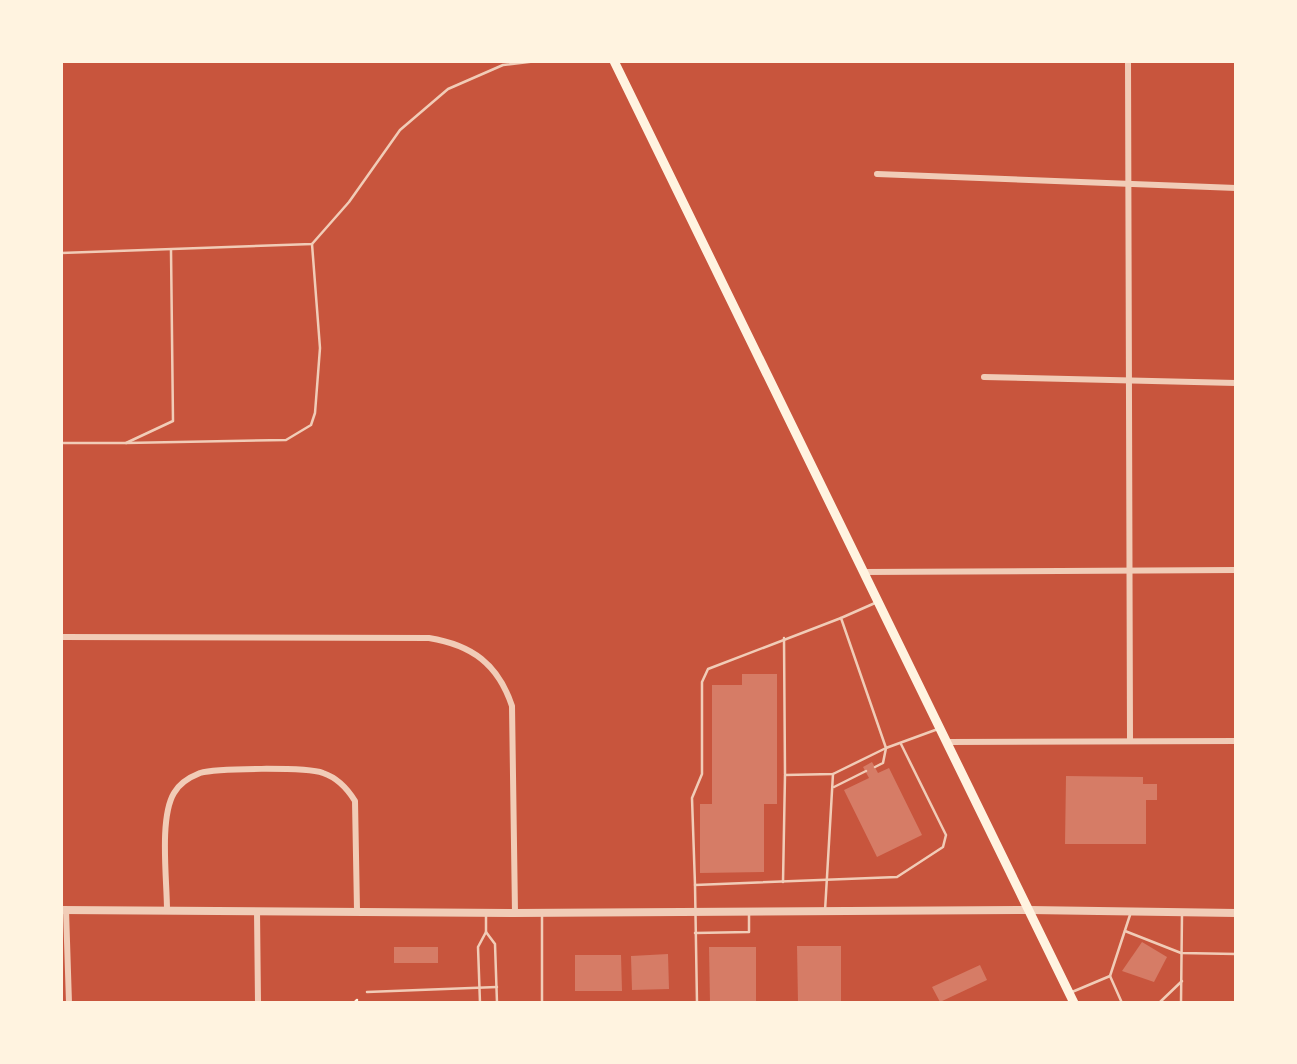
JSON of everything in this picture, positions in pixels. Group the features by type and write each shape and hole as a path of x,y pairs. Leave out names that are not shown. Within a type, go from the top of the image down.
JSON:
{"main road":[{"path":"614,61 1074,1003"}],"street":[{"path":"1128,61 1130,741"},
{"path":"877,174 1236,188"},
{"path":"984,377 1236,383"},
{"path":"863,572 1236,570"},
{"path":"61,637 429,638 452,642 475,652 492,666 505,685 512,706 515,913"},
{"path":"948,742 1236,741"},
{"path":"167,910 167,814 176,789 187,780 211,771 314,771 335,778 355,801 357,911"},
{"path":"69,1003 64,910 515,913 1030,910 1236,913"},
{"path":"257,911 258,1003"}],"lane":[{"path":"61,443 286,440 311,425 315,413 320,348 312,244 349,202 400,130 448,89 503,65 537,61"},
{"path":"61,253 312,244"},
{"path":"126,443 173,421 170,250"},
{"path":"697,1003 692,798 702,774 702,682 708,669 878,601"},
{"path":"841,618 886,748 883,763 875,767"},
{"path":"783,882 784,638"},
{"path":"785,775 833,774 886,748 940,728"},
{"path":"695,885 828,882 897,877 943,847 946,835 901,744"},
{"path":"833,787 866,771"},
{"path":"825,911 833,774"},
{"path":"695,933 749,932 749,911"},
{"path":"480,1003 478,947 486,932 486,912"},
{"path":"542,912 542,1003"},
{"path":"1122,1003 1110,976 1131,912"},
{"path":"1181,1003 1182,914"},
{"path":"1125,931 1181,953 1236,954"},
{"path":"486,932 495,944 497,1003"},
{"path":"1069,993 1110,976"},
{"path":"1159,1003 1182,981"},
{"path":"367,992 497,987"}],"building":[{"path":"742,674 777,674 777,804 764,804 764,872 700,873 700,804 712,804 712,685 742,685"},
{"path":"872,762 878,773 889,768 922,835 877,857 844,790 869,778 863,767"},
{"path":"1066,776 1143,777 1143,784 1157,784 1157,800 1146,800 1146,844 1065,844"},
{"path":"1142,942 1167,957 1154,982 1122,971"},
{"path":"797,946 841,946 841,1003 798,1003"},
{"path":"394,947 438,947 438,963 394,963"},
{"path":"709,947 756,947 756,1003 710,1003"},
{"path":"668,954 669,989 632,990 631,956"},
{"path":"575,955 621,955 622,991 575,991"},
{"path":"980,965 987,980 940,1002 932,987"}]}
